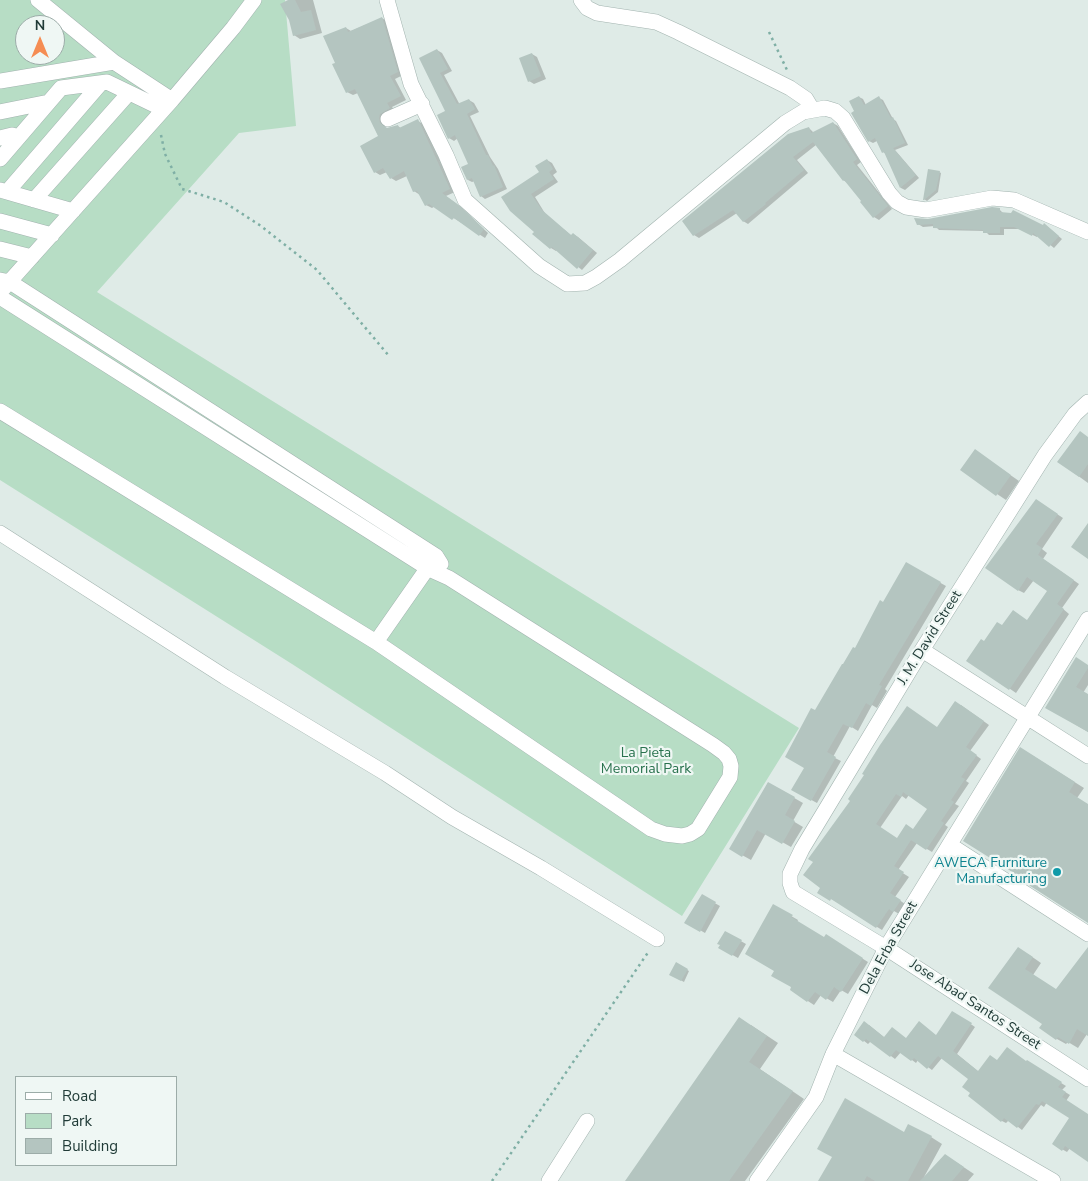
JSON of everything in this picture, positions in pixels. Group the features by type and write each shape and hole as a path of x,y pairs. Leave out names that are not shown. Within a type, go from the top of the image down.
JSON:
{"street":[{"path":"38,0 114,62 164,108"},
{"path":"0,411 376,642 651,829 665,834 682,836 698,829 730,777 731,766 729,759 724,753 449,578 432,562 3,284 52,235 233,28 254,0"},
{"path":"387,0 411,84 422,104 465,200 539,266 568,284 585,284 620,260 785,123 812,109 825,108 836,111 843,118 889,194 897,202 926,210 992,198 1014,200 1088,232"},
{"path":"580,0 587,8 597,14 656,22 678,32 790,88 806,99 812,109"},
{"path":"0,81 114,62"},
{"path":"0,159 61,88 107,82 164,108"},
{"path":"73,211 3,191 101,83"},
{"path":"34,200 129,93"},
{"path":"0,112 49,102"},
{"path":"388,119 422,104"},
{"path":"0,138 19,137"},
{"path":"0,221 52,235"},
{"path":"0,249 32,257"},
{"path":"0,297 432,562"},
{"name":"J. M. David Street","path":"790,883 790,874 802,850 922,650 1045,455 1075,414 1088,402"},
{"path":"0,533 225,677 385,773 452,817 541,868 657,940"},
{"path":"376,642 432,562"},
{"name":"Dela Erba Street","path":"756,1181 816,1097 833,1054 886,948 1088,619"},
{"path":"922,650 1088,756"},
{"path":"950,845 1088,934"},
{"name":"Jose Abad Santos Street","path":"790,883 793,892 886,948 1088,1079"},
{"path":"833,1054 1053,1181"},
{"path":"550,1181 587,1121"}],"path":[{"path":"769,32 788,72"},
{"path":"164,108 165,154 182,189 224,202 260,226 317,270 389,356"},
{"path":"492,1181 657,940"}],"green space":[{"name":"La Pieta Memorial Park","path":"0,0 285,0 296,126 239,133 97,292 799,728 682,916 292,664 0,480"}],"building":[{"path":"288,0 295,0 301,12 311,10 316,30 293,36 289,20 280,4"},
{"path":"382,17 398,72 390,76 401,96 387,103 390,108 380,114 380,123 387,128 398,125 399,128 418,119 450,189 442,193 456,203 484,229 479,236 454,218 452,220 429,204 425,206 417,191 413,192 404,171 390,179 383,168 374,173 360,146 378,136 355,89 346,93 332,64 335,63 323,36 346,27 348,32"},
{"path":"437,49 448,69 440,73 457,104 469,99 475,109 467,114 486,155 488,155 494,165 503,187 480,197 472,178 467,180 461,167 468,164 455,135 448,139 437,115 445,111 419,58"},
{"path":"532,53 541,76 528,82 519,58"},
{"path":"859,96 864,105 879,96 891,118 893,117 905,143 893,148 916,175 900,188 884,152 882,153 875,138 868,142 851,113 854,111 849,101"},
{"path":"833,122 857,159 853,162 888,206 873,218 813,142 793,157 804,170 743,222 733,210 693,236 682,221 788,134 809,127 811,133"},
{"path":"547,159 553,169 549,172 554,179 531,194 542,210 571,235 573,233 593,250 577,269 552,247 550,249 532,234 534,232 510,211 501,197 539,172 535,166"},
{"path":"928,169 940,171 936,190 923,200"},
{"path":"992,207 1000,208 1000,212 1011,213 1013,210 1043,225 1044,223 1059,236 1049,247 1033,233 1032,236 1014,227 1000,227 1000,233 983,233 983,230 933,228 933,224 917,225 914,218 928,219"},
{"path":"1080,431 1088,437 1088,464 1079,477 1057,462"},
{"path":"975,449 1011,475 996,496 960,470"},
{"path":"1036,499 1058,514 1036,544 1042,548 1038,555 1074,580 1057,604 1064,609 1009,690 966,661 981,639 984,641 997,622 1002,625 1013,610 1027,620 1047,591 1027,577 1018,591 985,568"},
{"path":"1088,523 1088,559 1071,547"},
{"path":"906,562 941,582 879,685 882,686 871,706 866,703 852,728 843,724 827,752 836,757 811,801 791,790 804,768 785,757 811,708 815,710 842,664 853,647 855,648 880,600 883,602"},
{"path":"1076,657 1088,665 1076,687 1088,694 1088,732 1045,708"},
{"path":"955,701 984,721 966,747 977,755 961,777 965,779 951,800 954,802 941,821 944,823 926,850 911,840 894,866 904,872 890,893 901,900 893,912 889,909 876,928 831,899 830,901 817,893 820,888 803,875 813,862 808,859 850,801 848,799 864,775 862,774 907,706 937,727","holes":["903,792 927,809 913,829 906,824 897,838 876,824 896,794 901,797"]},
{"path":"1020,747 1075,782 1069,792 1088,804 1088,923 963,841"},
{"path":"768,782 795,797 785,815 795,821 782,844 757,830 742,857 729,849"},
{"path":"702,894 716,902 700,932 684,923"},
{"path":"773,904 793,915 791,917 824,937 826,934 863,958 841,992 834,987 826,1000 815,992 807,1002 790,990 791,987 771,976 774,971 745,954"},
{"path":"725,931 742,940 732,956 718,948 720,945 717,944"},
{"path":"1018,947 1033,957 1025,969 1056,989 1088,947 1088,1036 1077,1029 1069,1044 1058,1037 1056,1040 1039,1028 1042,1024 988,988"},
{"path":"676,962 688,969 681,981 669,975"},
{"path":"952,1011 972,1023 953,1051 978,1071 990,1055 997,1060 1007,1047 1026,1061 1062,1082 1058,1087 1066,1092 1062,1097 1088,1114 1088,1162 1065,1146 1062,1151 1052,1144 1069,1118 1042,1101 1039,1105 1036,1104 1017,1128 1004,1118 1001,1122 968,1096 970,1093 962,1087 968,1079 938,1056 927,1069 914,1058 911,1061 896,1050 890,1057 866,1039 863,1042 854,1035 864,1021 884,1037 892,1027 906,1038 919,1021 936,1035"},
{"path":"739,1017 767,1036 749,1062 793,1091 729,1181 625,1181"},
{"path":"845,1098 904,1132 908,1124 932,1136 908,1181 875,1181 867,1176 864,1181 818,1181 832,1157 817,1149"},
{"path":"945,1154 964,1167 952,1181 920,1181"}],"place":[{"name":"AWECA Furniture Manufacturing","path":"1057,872"}]}
